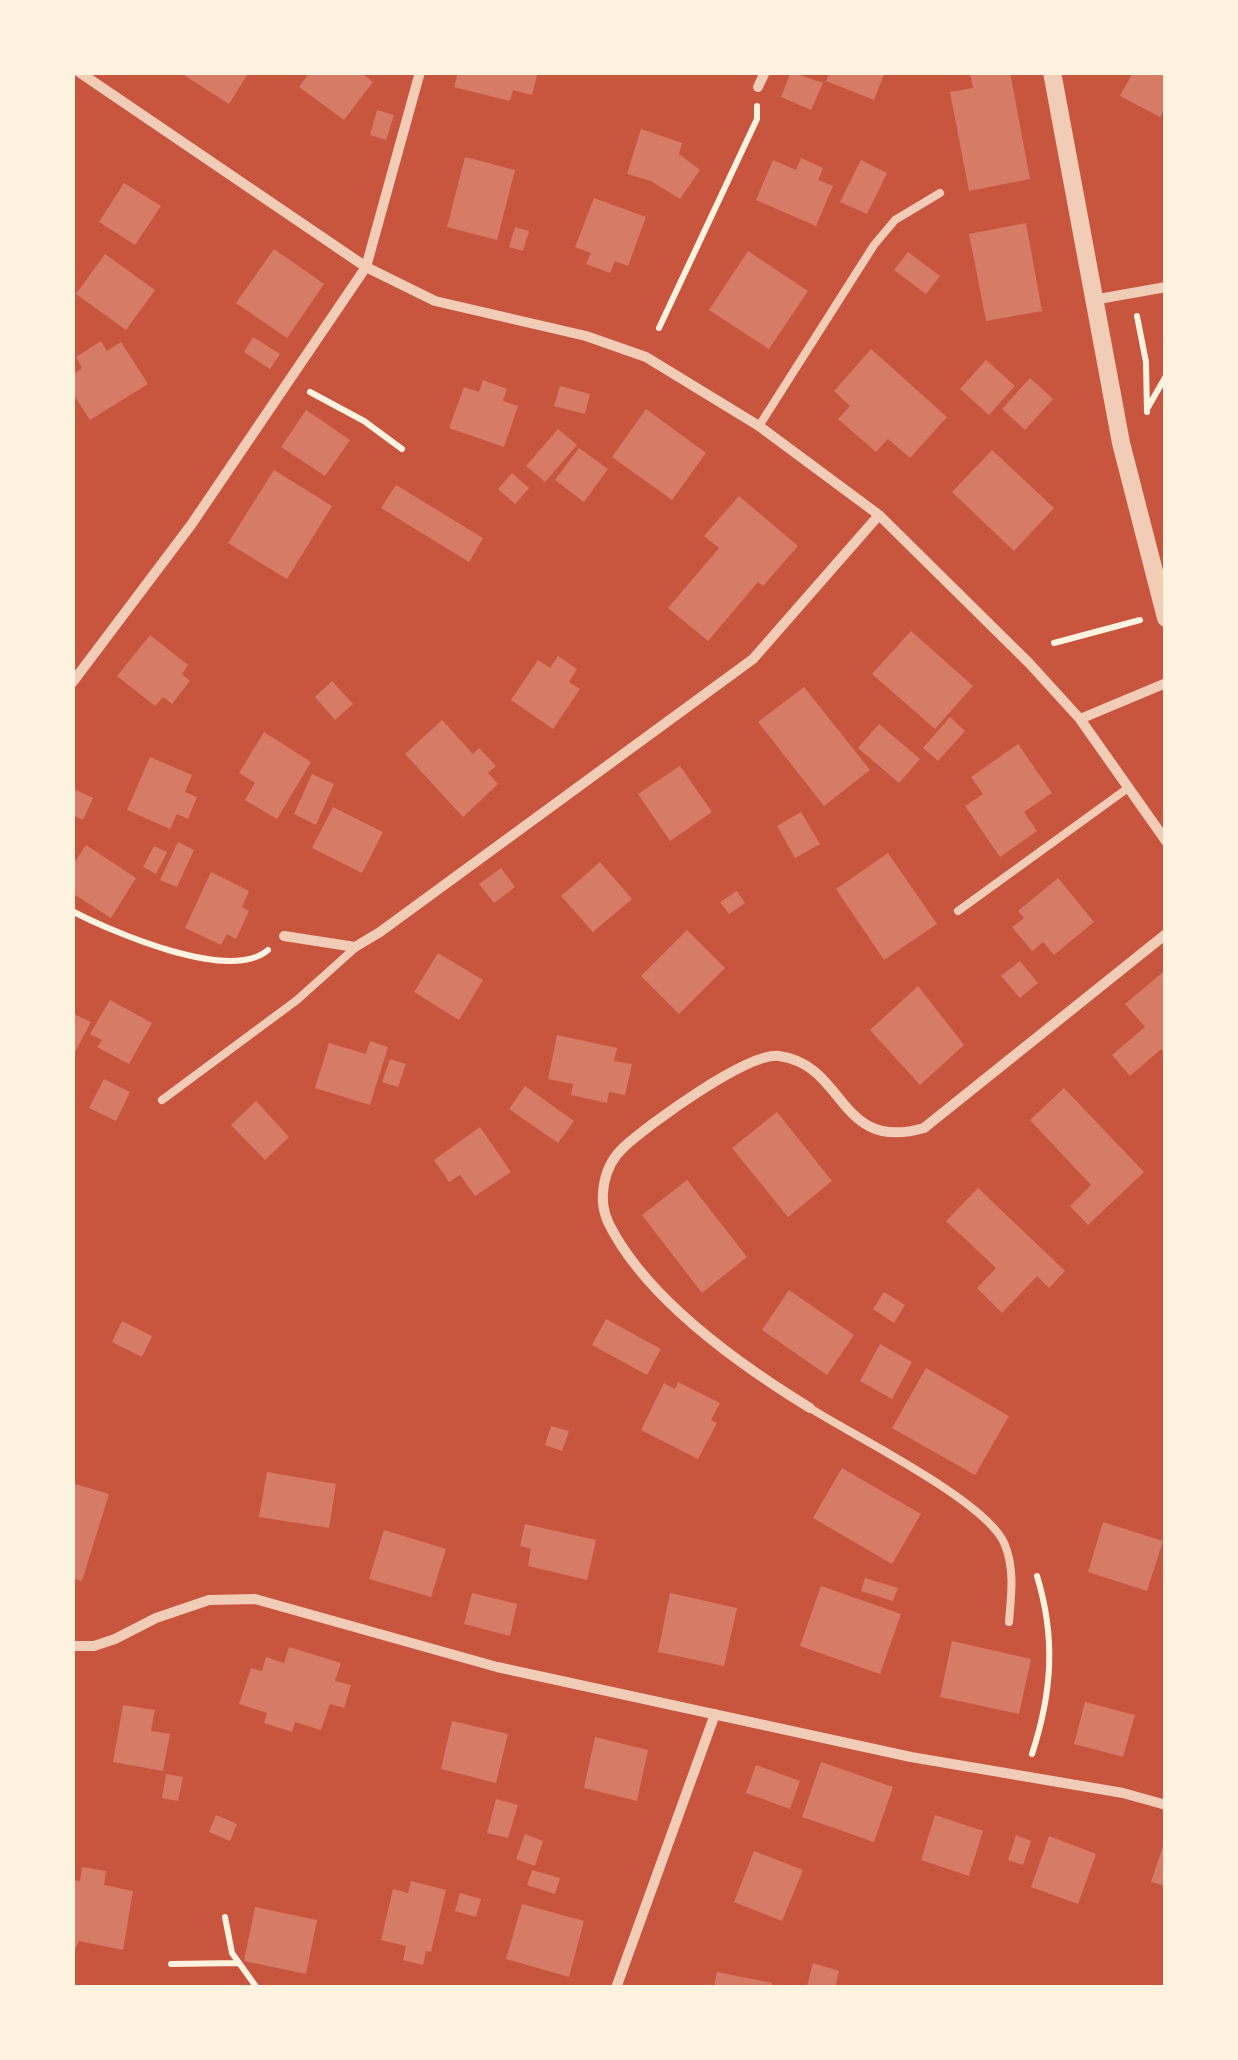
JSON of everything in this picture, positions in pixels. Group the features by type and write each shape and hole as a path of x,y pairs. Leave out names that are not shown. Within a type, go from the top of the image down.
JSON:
{"street":[{"path":"79,72 366,267 436,302 586,336 646,358 759,426 879,516 1080,718 1166,841"},
{"path":"72,683 191,525 366,267 420,72"},
{"path":"758,86 765,72"},
{"path":"1052,72 1092,300 1132,495 1164,616"},
{"path":"1092,300 1166,288"},
{"path":"284,936 355,947 752,659 879,516"},
{"path":"1080,718 1166,683"},
{"path":"810,1408 711,1339 619,1244 603,1200 615,1157 662,1118 758,1058 777,1056 813,1070 856,1120 872,1131 890,1135 924,1128 1166,934"},
{"path":"72,1646 105,1643 156,1618 209,1600 255,1599 496,1667 912,1757 1123,1793 1166,1805"},
{"path":"616,1988 715,1714"}],"lane":[{"path":"759,426 874,245 894,220 940,193"},
{"path":"958,911 1128,788"},
{"path":"162,1100 297,1000 355,947"},
{"path":"810,1408 934,1482 994,1528 1005,1545 1012,1582 1009,1622"}],"path":[{"path":"660,328 757,119 758,86"},
{"path":"1133,293 1146,362 1148,423"},
{"path":"1146,410 1166,376"},
{"path":"287,380 364,420 402,449"},
{"path":"1054,644 1164,616"},
{"path":"72,911 160,948 233,960 260,956 284,936"},
{"path":"1005,1545 1036,1573 1044,1599 1052,1668 1050,1694 1030,1760"},
{"path":"225,1917 228,1939 257,1988"},
{"path":"171,1964 240,1963"}],"building":[{"path":"179,72 249,72 229,104"},
{"path":"310,72 360,72 373,82 344,120 299,87"},
{"path":"458,72 538,72 532,95 513,90 510,101 454,87"},
{"path":"791,72 823,83 811,110 781,97"},
{"path":"830,72 885,72 874,100 826,81"},
{"path":"1010,72 1030,179 969,191 950,92 973,88 970,73"},
{"path":"1133,72 1166,72 1166,107 1160,117 1120,96"},
{"path":"377,110 394,115 386,140 370,135"},
{"path":"641,129 682,143 679,154 700,170 680,199 651,181 627,174"},
{"path":"465,157 515,170 497,240 447,227"},
{"path":"801,158 823,168 818,180 833,186 816,226 756,200 773,160 796,170"},
{"path":"861,160 887,173 867,214 840,202"},
{"path":"124,183 161,206 135,245 99,222"},
{"path":"594,198 646,217 628,266 615,261 610,273 586,264 591,253 575,247"},
{"path":"1026,223 1042,311 986,321 969,234"},
{"path":"515,227 529,231 523,251 509,247"},
{"path":"274,249 324,284 287,338 236,303"},
{"path":"748,251 808,291 769,349 709,310"},
{"path":"908,252 940,276 926,294 894,270"},
{"path":"105,254 155,290 126,330 76,294"},
{"path":"253,337 280,354 270,369 244,352"},
{"path":"101,341 107,351 121,342 148,384 90,420 72,392 72,375 82,368 76,357"},
{"path":"871,349 947,417 910,458 888,439 876,452 838,419 850,406 834,391"},
{"path":"986,360 1015,386 989,415 960,389"},
{"path":"1030,378 1053,399 1025,430 1002,409"},
{"path":"483,380 507,389 503,401 518,406 504,447 449,428 464,387 479,392"},
{"path":"560,386 590,394 585,414 554,406"},
{"path":"646,409 706,453 672,500 612,457"},
{"path":"306,410 350,440 325,476 281,447"},
{"path":"558,429 577,445 545,482 526,466"},
{"path":"579,448 608,469 584,502 555,480"},
{"path":"992,450 1054,508 1014,551 952,492"},
{"path":"274,470 332,506 287,579 228,543"},
{"path":"512,473 529,488 515,504 498,489"},
{"path":"396,485 483,538 469,562 381,508"},
{"path":"739,496 798,546 763,586 758,582 708,641 668,608 719,548 704,536"},
{"path":"911,631 973,686 935,729 872,674"},
{"path":"150,635 188,665 182,674 190,681 172,704 163,697 155,706 117,676"},
{"path":"558,656 577,669 569,682 580,689 553,729 511,700 538,660 550,668"},
{"path":"332,681 353,704 335,720 315,697"},
{"path":"804,687 870,770 824,806 758,722"},
{"path":"950,717 965,731 938,761 923,748"},
{"path":"442,720 473,754 479,748 496,766 488,773 498,784 463,817 405,754"},
{"path":"879,724 920,759 899,783 858,748"},
{"path":"264,732 311,762 277,819 245,800 255,783 239,773"},
{"path":"1018,744 1052,793 1024,812 1037,831 1000,857 965,806 983,794 971,777"},
{"path":"150,757 192,775 185,792 197,797 188,819 177,814 170,829 127,810"},
{"path":"680,766 712,812 670,841 638,794"},
{"path":"312,774 334,784 316,825 294,814"},
{"path":"72,788 93,798 83,820 72,815"},
{"path":"333,807 383,832 362,873 312,848"},
{"path":"801,812 820,844 795,858 777,826"},
{"path":"178,842 194,850 177,887 160,880"},
{"path":"86,845 136,878 111,918 72,893 72,866"},
{"path":"154,846 167,852 156,874 143,867"},
{"path":"888,853 937,924 884,960 836,889"},
{"path":"600,862 632,899 593,932 561,896"},
{"path":"501,868 515,887 494,903 479,884"},
{"path":"211,872 249,891 242,907 249,911 236,939 227,934 221,945 185,928"},
{"path":"1058,878 1094,922 1054,955 1043,942 1032,951 1012,927 1024,918 1018,911"},
{"path":"737,891 745,903 729,914 720,902"},
{"path":"687,930 725,968 679,1014 641,976"},
{"path":"438,953 483,980 459,1020 414,992"},
{"path":"1020,961 1038,983 1020,998 1001,976"},
{"path":"1163,972 1166,1054 1161,1049 1130,1076 1112,1055 1145,1027 1125,1004"},
{"path":"918,986 964,1045 920,1085 870,1030"},
{"path":"110,1000 152,1023 129,1064 97,1047 102,1040 90,1034"},
{"path":"74,1014 91,1022 72,1058 72,1018"},
{"path":"557,1035 617,1048 614,1061 632,1064 625,1095 609,1092 607,1103 571,1095 573,1084 548,1079"},
{"path":"370,1041 388,1047 370,1105 315,1088 329,1043 366,1054"},
{"path":"390,1059 406,1064 398,1087 382,1082"},
{"path":"104,1079 130,1092 116,1121 89,1108"},
{"path":"525,1086 574,1121 558,1143 509,1109"},
{"path":"1064,1088 1144,1172 1088,1225 1070,1206 1091,1185 1030,1120"},
{"path":"256,1101 289,1137 265,1160 231,1125"},
{"path":"777,1112 832,1181 788,1217 732,1148"},
{"path":"480,1127 511,1172 475,1196 460,1175 449,1182 434,1160"},
{"path":"687,1180 747,1257 702,1293 642,1215"},
{"path":"978,1188 1065,1271 1049,1288 1037,1276 1002,1313 977,1288 996,1268 946,1221"},
{"path":"789,1290 854,1335 827,1375 762,1330"},
{"path":"884,1292 905,1305 894,1323 873,1309"},
{"path":"606,1319 661,1349 647,1375 592,1345"},
{"path":"122,1321 152,1336 142,1357 112,1342"},
{"path":"880,1344 912,1362 892,1399 860,1381"},
{"path":"926,1368 1009,1416 975,1475 892,1428"},
{"path":"678,1382 720,1403 711,1420 717,1423 698,1459 641,1430 664,1383 675,1389"},
{"path":"551,1426 569,1431 562,1451 545,1445"},
{"path":"842,1468 921,1514 892,1564 813,1518"},
{"path":"267,1472 336,1484 329,1528 259,1517"},
{"path":"72,1483 109,1494 82,1581 72,1578"},
{"path":"1103,1522 1163,1541 1147,1591 1088,1572"},
{"path":"525,1524 596,1540 587,1580 528,1566 531,1549 520,1546"},
{"path":"384,1530 446,1549 431,1597 369,1579"},
{"path":"865,1578 898,1588 893,1601 861,1591"},
{"path":"821,1586 901,1614 880,1674 800,1646"},
{"path":"472,1593 517,1604 510,1636 464,1624"},
{"path":"670,1593 737,1608 724,1666 658,1652"},
{"path":"952,1641 1031,1659 1019,1714 940,1697"},
{"path":"289,1647 341,1663 335,1681 351,1685 344,1708 330,1704 321,1730 295,1722 292,1732 264,1723 267,1713 239,1704 251,1668 262,1671 266,1657 284,1663"},
{"path":"1085,1702 1135,1715 1123,1757 1074,1744"},
{"path":"123,1705 155,1710 151,1731 170,1734 163,1771 113,1762"},
{"path":"452,1721 508,1734 496,1783 441,1769"},
{"path":"595,1737 648,1750 637,1801 584,1788"},
{"path":"821,1762 893,1787 874,1842 802,1817"},
{"path":"756,1765 800,1781 790,1809 746,1793"},
{"path":"166,1774 183,1777 178,1801 162,1798"},
{"path":"496,1799 518,1805 508,1838 487,1833"},
{"path":"216,1815 237,1824 230,1841 209,1832"},
{"path":"935,1815 983,1831 969,1876 921,1860"},
{"path":"525,1834 543,1841 535,1866 516,1859"},
{"path":"1016,1835 1031,1841 1023,1865 1008,1860"},
{"path":"1049,1836 1096,1854 1078,1904 1031,1887"},
{"path":"1166,1837 1166,1886 1151,1882"},
{"path":"754,1851 803,1870 782,1921 734,1902"},
{"path":"82,1867 106,1871 104,1885 133,1891 123,1950 79,1941 72,1956 72,1880 80,1881"},
{"path":"532,1870 560,1878 555,1894 527,1885"},
{"path":"411,1881 446,1890 431,1952 426,1951 423,1965 403,1960 406,1946 381,1940 393,1889 408,1893"},
{"path":"460,1893 481,1899 476,1917 455,1911"},
{"path":"522,1904 584,1921 569,1977 506,1959"},
{"path":"255,1907 317,1920 306,1974 244,1961"},
{"path":"813,1963 839,1971 835,1988 807,1986"},
{"path":"717,1972 772,1983 771,1988 714,1988"}]}
